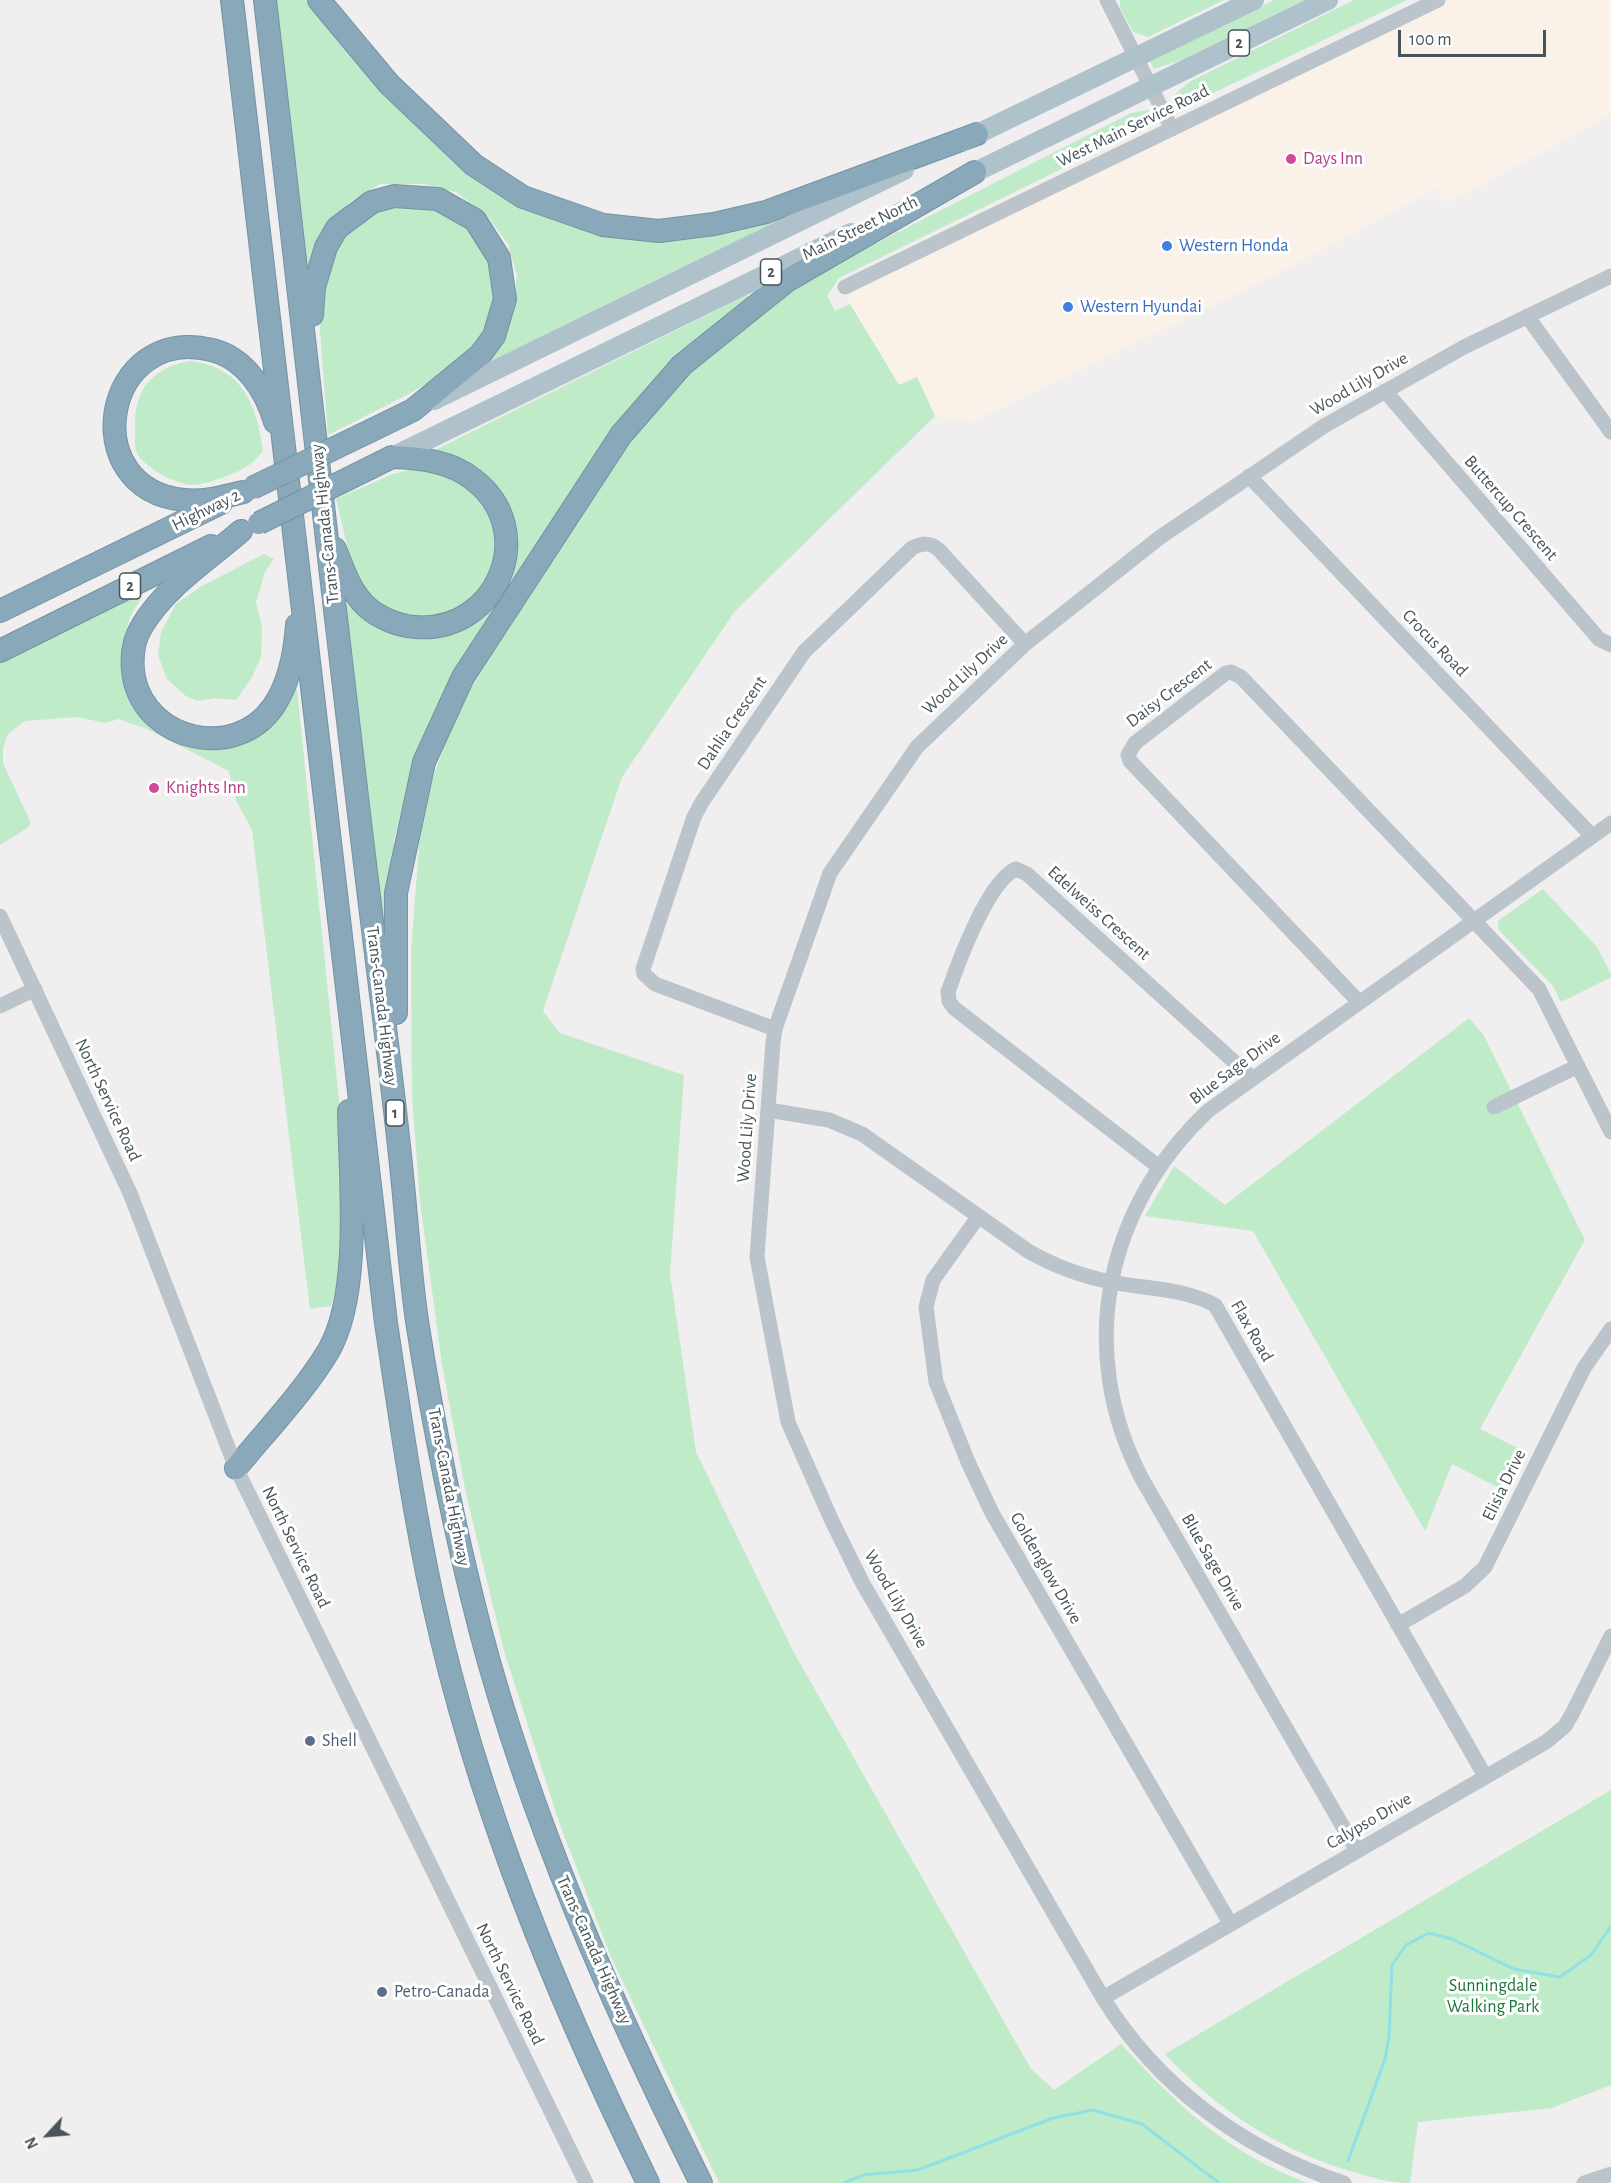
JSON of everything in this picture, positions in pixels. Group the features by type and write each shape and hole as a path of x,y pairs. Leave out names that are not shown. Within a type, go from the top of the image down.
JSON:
{"highway":[{"name":"Trans-Canada Highway","path":"232,0 390,1346 412,1492 450,1667 504,1849 571,2020 648,2183"},
{"name":"Trans-Canada Highway","path":"265,0 308,363 346,714 400,1149 416,1316 429,1391 464,1566 505,1715 551,1851 586,1935 701,2183"},
{"path":"318,0 389,84 474,165 523,197 603,225 659,231 714,224 766,212 977,135"},
{"path":"400,1149 395,977 396,893 424,762 464,677 621,435 682,365 788,280 975,172"},
{"name":"Highway 2","path":"0,611 413,410 480,355 494,336 505,299 499,258 475,220 438,198 394,196 372,202 337,228 326,247 314,287 308,363"},
{"path":"247,490 207,500 184,500 158,494 140,483 128,471 116,446 114,416 119,394 141,364 155,354 180,346 219,351 235,360 258,385 272,411 287,458"},
{"path":"325,526 346,576 362,602 377,614 403,626 431,628 457,622 478,609 493,591 504,566 506,533 498,507 475,480 456,469 424,458 392,457"},
{"name":"Highway 2","path":"0,651 392,457"},
{"path":"250,527 171,591 141,627 133,652 132,665 136,687 147,708 170,729 189,736 228,736 244,731 273,708 292,662 300,576"},
{"path":"236,1468 307,1381 330,1348 344,1308 349,1270 351,1207 348,983"}],"main road":[{"name":"Main Street North","path":"413,410 1254,0"},
{"name":"Main Street North","path":"392,457 1328,0"}],"street":[{"path":"1107,0 1172,129"},
{"name":"West Main Service Road","path":"845,287 1438,0"},
{"name":"Wood Lily Drive","path":"1344,2183 1285,2161 1254,2145 1175,2086 1139,2048 1103,1998 862,1582 792,1432 757,1271 775,1029 830,873 917,747 1025,644 1159,538 1324,426 1527,316 1611,276"},
{"path":"1527,316 1611,432"},
{"name":"Buttercup Crescent","path":"1385,391 1599,639 1611,645"},
{"name":"Crocus Road","path":"1249,476 1593,836"},
{"name":"Dahlia Crescent","path":"775,1029 655,984 644,974 643,969 694,817 702,802 804,652 912,548 919,544 933,545 939,550 1025,644"},
{"name":"Daisy Crescent","path":"1359,1002 1130,761 1128,755 1135,743 1220,676 1231,672 1241,677 1473,920"},
{"name":"Blue Sage Drive","path":"1357,1851 1142,1479 1128,1449 1116,1416 1108,1370 1106,1332 1111,1282 1133,1212 1159,1167 1196,1122 1252,1078 1611,823"},
{"name":"Edelweiss Crescent","path":"1159,1167 948,1001 948,992 968,934 1005,876 1016,870 1027,874 1252,1078"},
{"name":"North Service Road","path":"0,916 130,1193 236,1468 586,2183"},
{"path":"1473,920 1544,995 1611,1132"},
{"path":"0,1006 35,989"},
{"path":"1494,1107 1578,1066"},
{"name":"Flax Road","path":"768,1110 811,1116 846,1126 876,1143 978,1217 1042,1259 1075,1273 1111,1282 1196,1295 1215,1305 1485,1776"},
{"name":"Goldenglow Drive","path":"978,1217 929,1288 926,1307 936,1382 992,1513 1230,1923"},
{"name":"Elisia Drive","path":"1398,1625 1465,1586 1485,1567 1584,1368 1611,1329"},
{"name":"Calypso Drive","path":"1103,1998 1546,1742 1565,1726 1611,1636"},
{"path":"1584,2183 1611,2174"}],"shaded area":[{"path":"1438,0 1611,0 1611,115 1446,204 1436,189 1267,279 973,422 935,416 917,377 900,385 850,304 845,287"}],"green space":[{"path":"277,0 309,0 468,168 616,234 768,217 771,224 491,361 489,355 513,306 517,276 508,244 488,217 456,192 423,184 380,184 351,201 329,224 311,264 308,265"},
{"path":"1120,0 1224,0 1148,37 1133,32 1120,8"},
{"path":"1274,0 1305,0 1188,58 1154,69 1150,61"},
{"path":"1354,0 1407,0 1184,107 1176,105 1171,98 1189,82"},
{"path":"1148,110 1153,119 1141,130 839,278 827,296 835,311 850,304 899,385 917,377 935,416 735,611 622,777 543,1011 560,1033 684,1075 670,1274 696,1452 793,1651 1031,2069 1054,2090 1121,2044 1163,2088 1227,2142 1252,2157 1307,2183 719,2183 611,1957 559,1822 504,1651 466,1494 442,1364 420,1202 412,1096 411,951 422,808 456,714 515,613 627,440 683,374 770,303 822,271 1131,113"},
{"path":"403,201 439,204 490,248 499,286 487,333 466,360 405,396 328,435 318,304 339,237 368,211"},
{"path":"747,295 749,300 691,343 647,388 595,457 407,788 394,840 388,966 346,605 353,604 455,631 514,534 433,451"},
{"path":"190,361 222,371 244,391 256,418 263,451 250,465 239,471 195,485 170,479 153,469 140,457 135,446 138,402 148,382 165,369"},
{"path":"422,467 477,489 498,536 488,585 457,614 395,616 366,595 353,570 336,499 393,474"},
{"path":"264,554 274,559 265,572 256,602 262,627 261,657 252,677 236,700 215,698 197,701 186,696 167,679 158,655 161,632 176,604 200,587"},
{"path":"143,590 142,597 130,617 123,642 124,668 171,728 244,729 294,679 297,689 340,1110 341,1268 331,1306 310,1309 252,830 236,800 229,771 147,729 118,719 106,723 77,717 25,721 8,734 3,748 3,763 30,821 29,827 0,845 0,660"},
{"path":"1543,889 1597,947 1611,974 1611,977 1561,1002 1553,986 1498,929 1498,921"},
{"path":"1469,1018 1483,1034 1585,1240 1480,1429 1521,1450 1499,1488 1452,1464 1425,1531 1253,1231 1145,1216 1174,1166 1225,1205"},
{"name":"Sunningdale Walking Park","path":"1611,1790 1611,2085 1552,2108 1418,2122 1410,2183 1402,2183 1346,2170 1320,2161 1271,2138 1226,2109 1165,2054"}],"waterway":[{"path":"1348,2161 1385,2059 1389,2037 1392,1965 1406,1945 1429,1933 1452,1939 1514,1969 1560,1977 1591,1955 1611,1926"},
{"path":"844,2183 863,2175 918,2170 1053,2118 1093,2110 1142,2124 1219,2183"}],"place":[{"name":"Days Inn","path":"1291,159"},
{"name":"Western Honda","path":"1167,246"},
{"name":"Western Hyundai","path":"1068,307"},
{"name":"Knights Inn","path":"154,788"},
{"name":"Shell","path":"310,1741"},
{"name":"Petro-Canada","path":"382,1992"}]}
